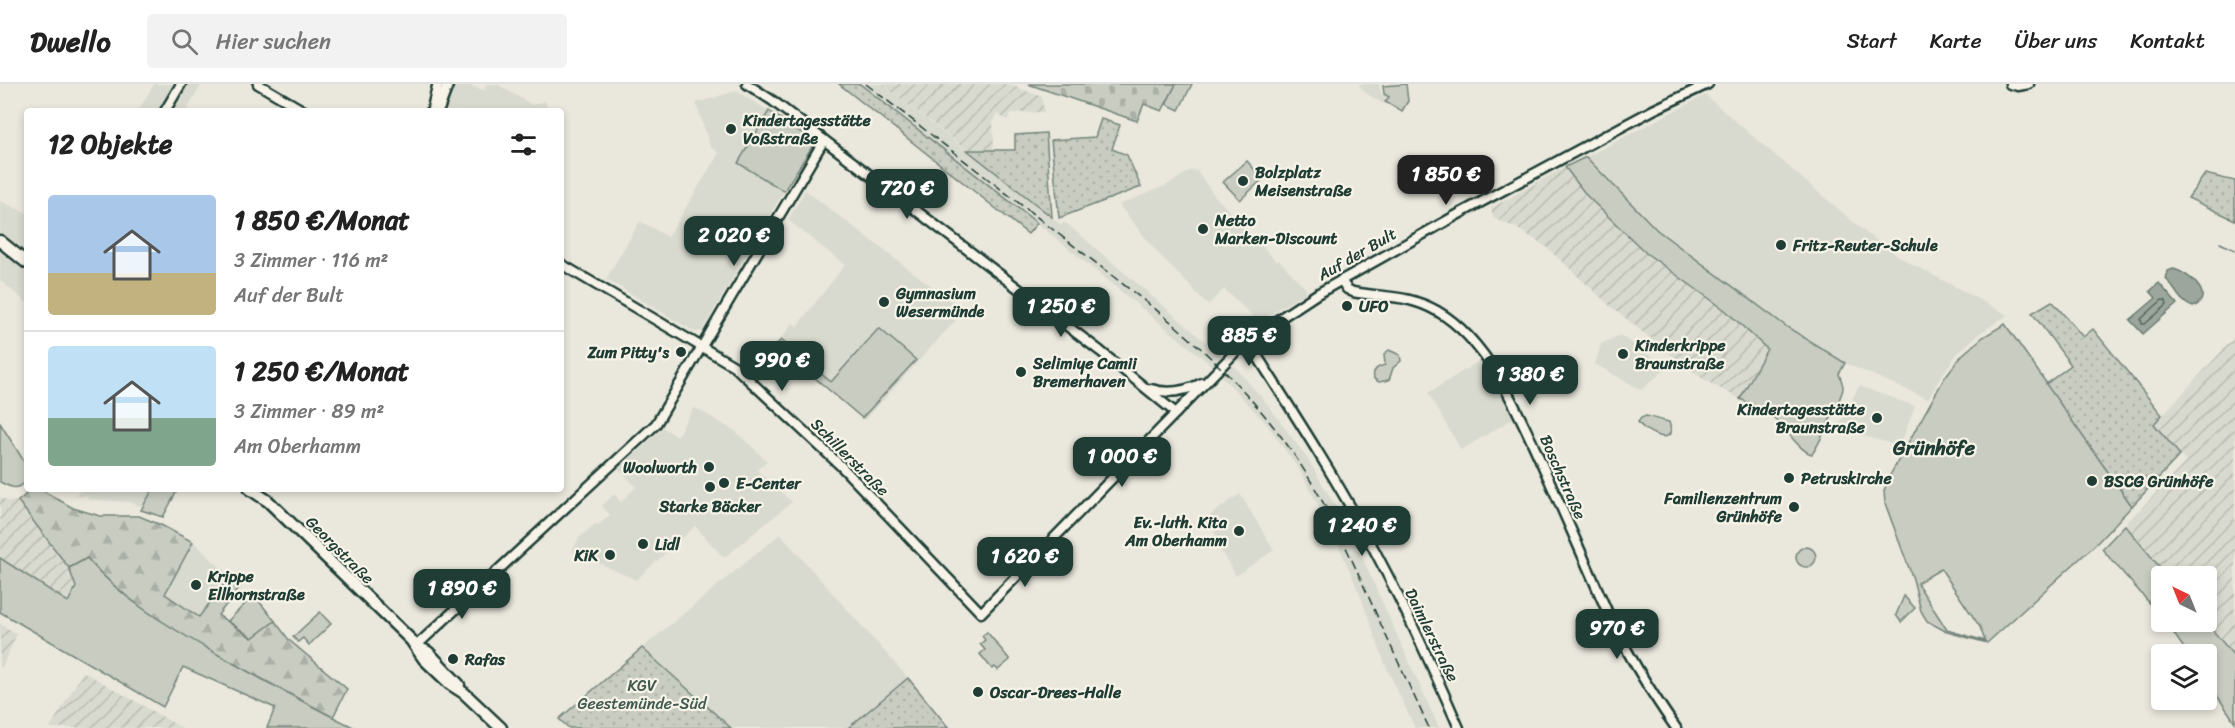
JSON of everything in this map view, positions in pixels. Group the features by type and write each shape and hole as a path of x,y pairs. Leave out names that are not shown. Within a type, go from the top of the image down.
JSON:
{"main road":[{"path":"433,108 438,84"},
{"path":"439,108 448,84"},
{"path":"0,241 24,261"},
{"name":"Georgstraße","path":"254,492 268,501 416,646 431,655 455,679 464,693 501,728"},
{"name":"Georgstraße","path":"263,492 268,501"}],"street":[{"path":"167,108 181,84"},
{"path":"258,84 299,108"},
{"path":"747,84 1006,279 1176,413"},
{"name":"Auf der Bult","path":"981,614 1247,339 1341,280 1457,215 1653,110 1708,84"},
{"path":"2010,84 2018,86 2029,84"},
{"path":"416,646 656,424 824,140"},
{"name":"Schillerstraße","path":"564,266 734,366 841,466 981,614"},
{"name":"Boschstraße","path":"1341,280 1347,289 1353,292 1397,296 1429,307 1456,324 1475,344 1520,414 1608,613 1635,666 1676,728"},
{"name":"Daimlerstraße","path":"1247,339 1365,533 1459,728"},
{"path":"1145,387 1171,392 1193,388 1208,380"}],"shaded area":[{"path":"154,84 202,84 188,108 140,108"},
{"path":"454,84 465,84 484,90 487,84 497,84 532,105 545,101 548,108 446,108"},
{"path":"860,84 882,84 1060,224 1066,223 1235,367 1269,406 1309,461 1351,533 1439,728 1415,728 1385,664 1359,592 1333,533 1300,471 1266,423 1210,364 1047,231"},
{"path":"882,84 1008,84 1042,97 1044,112 1011,113 1008,120 996,114 993,122 994,150 967,150"},
{"path":"1358,84 1379,84 1381,93 1387,97 1383,104 1366,93"},
{"path":"736,91 769,111 738,163 784,191 702,331 695,332 606,279 640,221 668,237 719,153 710,146 696,103"},
{"name":"Fritz-Reuter-Schule","path":"1705,95 1865,232 1903,259 2008,315 1980,333 1958,353 1928,399 1845,363 1787,327 1657,230 1586,157"},
{"path":"1565,167 1587,196 1646,253 1725,310 1767,349 1740,399 1706,381 1671,355 1609,305 1545,246 1516,228 1493,218 1491,208"},
{"path":"1191,170 1197,171 1215,196 1276,261 1280,261 1306,289 1305,293 1258,321 1224,289 1208,305 1156,251 1119,205 1171,183"},
{"name":"Gymnasium Wesermünde","path":"805,190 964,311 865,420 776,345 793,323 797,326 845,265 788,220"},
{"path":"0,201 24,212 24,300 0,280"},
{"name":"Kinderkrippe Braunstraße","path":"1620,335 1667,368 1641,390 1595,364 1601,344"},
{"path":"2235,337 2235,657 2214,632 2217,632 2217,566 2159,566 2125,525 2186,462 2154,424"},
{"path":"1481,360 1516,417 1461,450 1428,393"},
{"name":"Kindertagesstätte Braunstraße","path":"1859,386 1915,406 1900,446 1837,429"},
{"path":"694,407 735,431 767,461 757,470 792,502 724,558 695,526 636,580 572,551 579,538 596,523 598,525 610,515 602,506 614,494 621,502 636,487 618,468 663,428 677,436"},
{"path":"78,492 151,492 143,507 129,502 87,499 88,497 84,495 81,497 75,495"},
{"name":"Ev.-luth. Kita Am Oberhamm","path":"1240,494 1274,550 1236,576 1219,548 1210,515"},
{"path":"0,497 8,501 18,501 69,568 76,587 68,602 0,558"},
{"path":"780,534 908,678 848,728 731,728 642,648"},
{"name":"Krippe Ellhornstraße","path":"193,542 230,576 199,617 165,594"},
{"path":"0,624 17,634 2,667 0,667"},
{"path":"84,672 182,728 50,728"}],"green space":[{"path":"839,84 860,84 1037,223 1028,234"},
{"path":"1028,84 1176,84 1162,111 1144,104 1137,121"},
{"path":"1176,84 1192,84 1179,110 1166,104"},
{"path":"1406,84 1408,101 1402,111 1385,102 1389,97 1384,94 1383,86"},
{"path":"769,111 815,142 784,191 738,163"},
{"path":"1101,119 1120,125 1112,149 1127,155 1141,187 1059,218 1051,140 1095,137"},
{"path":"1046,133 1052,217 967,150 1015,150 1015,135"},
{"path":"1586,157 1657,230 1787,327 1845,363 1839,374 1843,386 1842,393 1812,454 1802,449 1770,415 1740,399 1767,349 1725,310 1646,253 1587,196 1565,167"},
{"name":"Bolzplatz Meisenstraße","path":"1247,161 1263,179 1240,200 1223,182"},
{"path":"2205,174 2235,181 2235,220 2188,198"},
{"path":"2052,301 2083,337 2093,329 2162,415 2154,424 2180,455 2132,506 2046,384 2071,365 2032,313"},
{"path":"2005,324 2132,506 2097,543 1987,643 1947,632 1927,621 1921,611 1913,579 1885,503 1884,491 1889,477 1945,377 1962,355 1983,337","holes":["1941,569 1980,627 1985,641 1947,630 1917,583"]},
{"path":"879,328 916,360 862,418 776,345 781,340 831,382"},
{"path":"1389,350 1400,355 1401,361 1393,368 1389,380 1379,382 1374,379 1374,371 1385,365 1384,354"},
{"path":"1646,416 1669,422 1671,430 1669,435 1660,436 1642,427 1638,422"},
{"path":"0,423 24,461 24,483 11,487 0,482"},
{"path":"28,492 45,492 73,508 100,516 139,516 193,542 165,594 199,617 230,576 241,585 218,615 252,638 275,621 289,640 347,689 333,717 208,649 159,619 128,598 87,558 69,568 18,501"},
{"path":"151,492 176,492 163,517 141,510"},
{"path":"2125,525 2159,566 2151,566 2151,605 2102,549"},
{"path":"1806,547 1813,550 1816,557 1813,564 1806,567 1799,564 1796,557 1799,550"},
{"path":"0,558 68,602 76,587 69,568 87,558 116,587 147,612 268,683 355,728 267,728 275,708 183,667 163,707 0,612"},
{"path":"254,595 275,621 253,638 228,621"},
{"path":"1904,596 1915,608 1901,622 1896,615"},
{"path":"320,612 331,624 309,645 303,638 298,642 293,637"},
{"path":"987,632 1010,660 998,670 995,667 992,669 980,654 985,650 980,644 985,640 982,636"},
{"path":"2173,632 2214,632 2235,657 2235,722 2217,696 2217,644 2181,644"},
{"name":"KGV Geestemünde-Süd","path":"642,648 731,728 569,728 559,719"},
{"path":"908,678 949,728 848,728"}],"water":[{"path":"2173,269 2186,275 2198,285 2202,297 2200,302 2193,307 2181,299 2166,279 2168,271"},
{"path":"2159,283 2177,304 2143,334 2130,320 2156,298 2150,291"}],"waterway":[{"path":"2220,243 2235,250"}],"railway":[{"path":"866,84 1164,316 1208,355 1248,396 1288,446 1327,510 1429,728"}],"place":[{"name":"Kindertagesstätte Voßstraße","path":"731,129"},
{"name":"Bolzplatz Meisenstraße","path":"1243,181"},
{"name":"Netto Marken-Discount","path":"1203,229"},
{"name":"Fritz-Reuter-Schule","path":"1781,245"},
{"name":"Gymnasium Wesermünde","path":"884,302"},
{"name":"UFO","path":"1347,306"},
{"name":"Zum Pitty's","path":"681,352"},
{"name":"Kinderkrippe Braunstraße","path":"1623,354"},
{"name":"Selimiye Camii Bremerhaven","path":"1021,372"},
{"name":"Kindertagesstätte Braunstraße","path":"1877,418"},
{"name":"Woolworth","path":"709,467"},
{"name":"Petruskirche","path":"1789,478"},
{"name":"BSCG Grünhöfe","path":"2092,481"},
{"name":"E-Center","path":"724,483"},
{"name":"Starke Bäcker","path":"710,487"},
{"name":"Familienzentrum Grünhöfe","path":"1794,507"},
{"name":"Ev.-luth. Kita Am Oberhamm","path":"1239,531"},
{"name":"Lidl","path":"643,544"},
{"name":"KiK","path":"610,555"},
{"name":"Krippe Ellhornstraße","path":"196,585"},
{"name":"Rafas","path":"453,659"},
{"name":"Oscar-Drees-Halle","path":"978,692"}],"district":[{"name":"Grünhöfe","path":"1934,448"}]}
